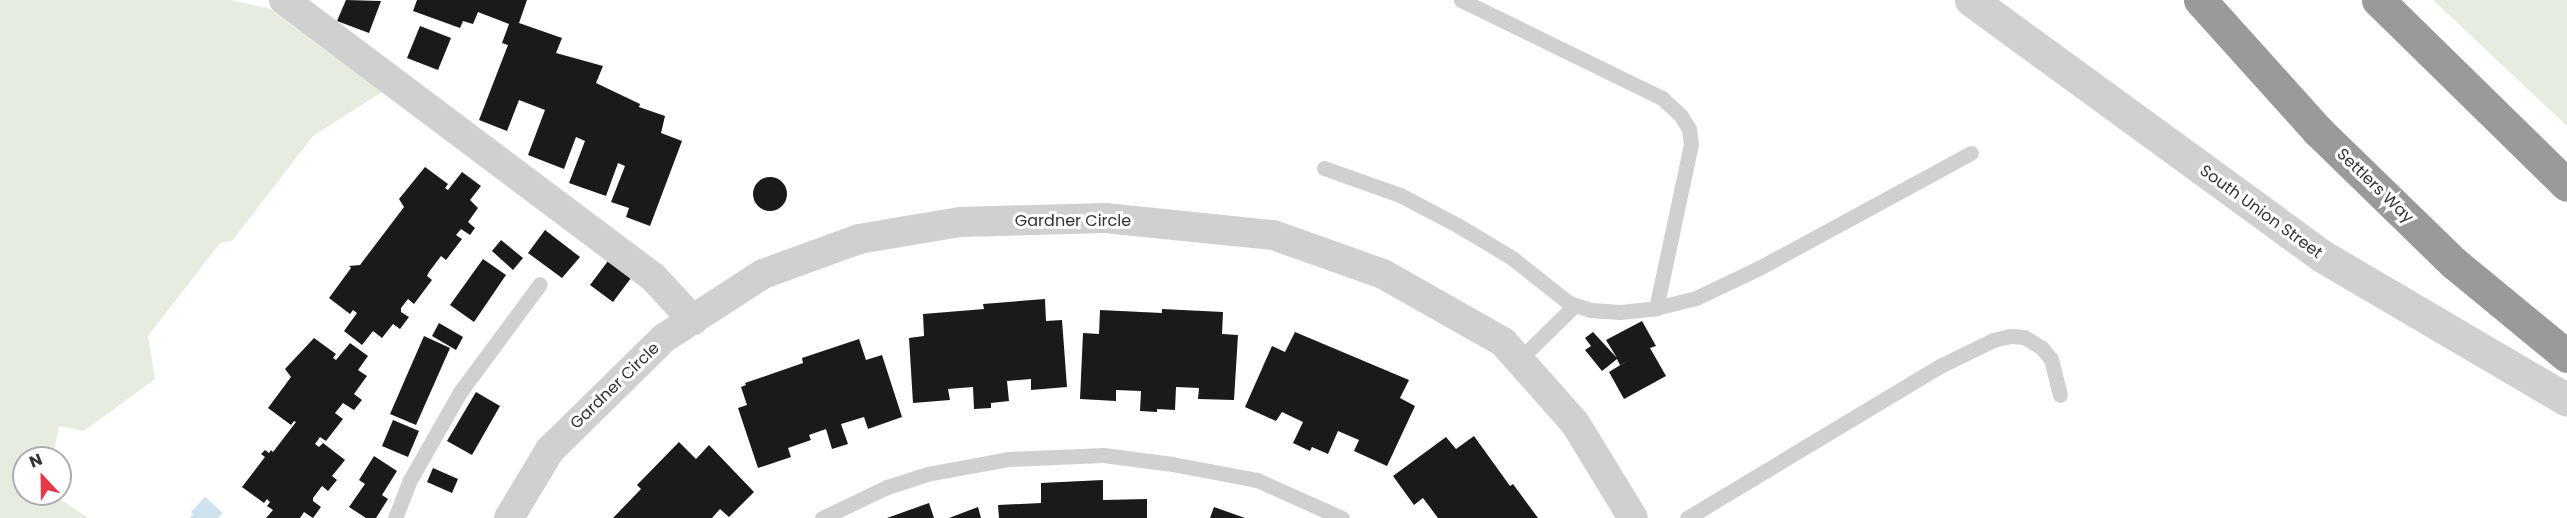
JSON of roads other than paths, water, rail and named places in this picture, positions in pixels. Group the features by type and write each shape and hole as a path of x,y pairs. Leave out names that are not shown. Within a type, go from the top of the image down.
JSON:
{"highway":[{"name":"Settlers Way","path":"2200,0 2317,130 2454,263 2567,356"},
{"path":"2378,0 2567,185"}],"street":[{"path":"284,0 653,277 693,320"},
{"name":"South Union Street","path":"1971,0 2322,256 2567,400"},
{"name":"Gardner Circle","path":"509,518 550,450 664,338 764,274 859,240 960,222 1105,218 1273,235 1383,274 1503,342 1575,423 1633,518"}],"lane":[{"path":"1461,0 1662,98 1681,116 1689,129 1691,144 1656,308"},
{"path":"1324,168 1400,195 1459,226 1512,258 1575,305 1591,310 1620,312 1656,308 1696,298 1759,268 1971,153"},
{"path":"395,518 410,480 460,392 540,284"},
{"path":"1519,360 1575,305"},
{"path":"1687,518 1942,365 1993,340 2010,336 2024,337 2042,348 2051,359 2060,395"},
{"path":"822,518 886,487 927,474 1008,459 1102,456 1172,464 1257,480 1342,518"}],"water":[{"path":"205,497 223,513 218,518 190,518 193,514 191,512"}]}
